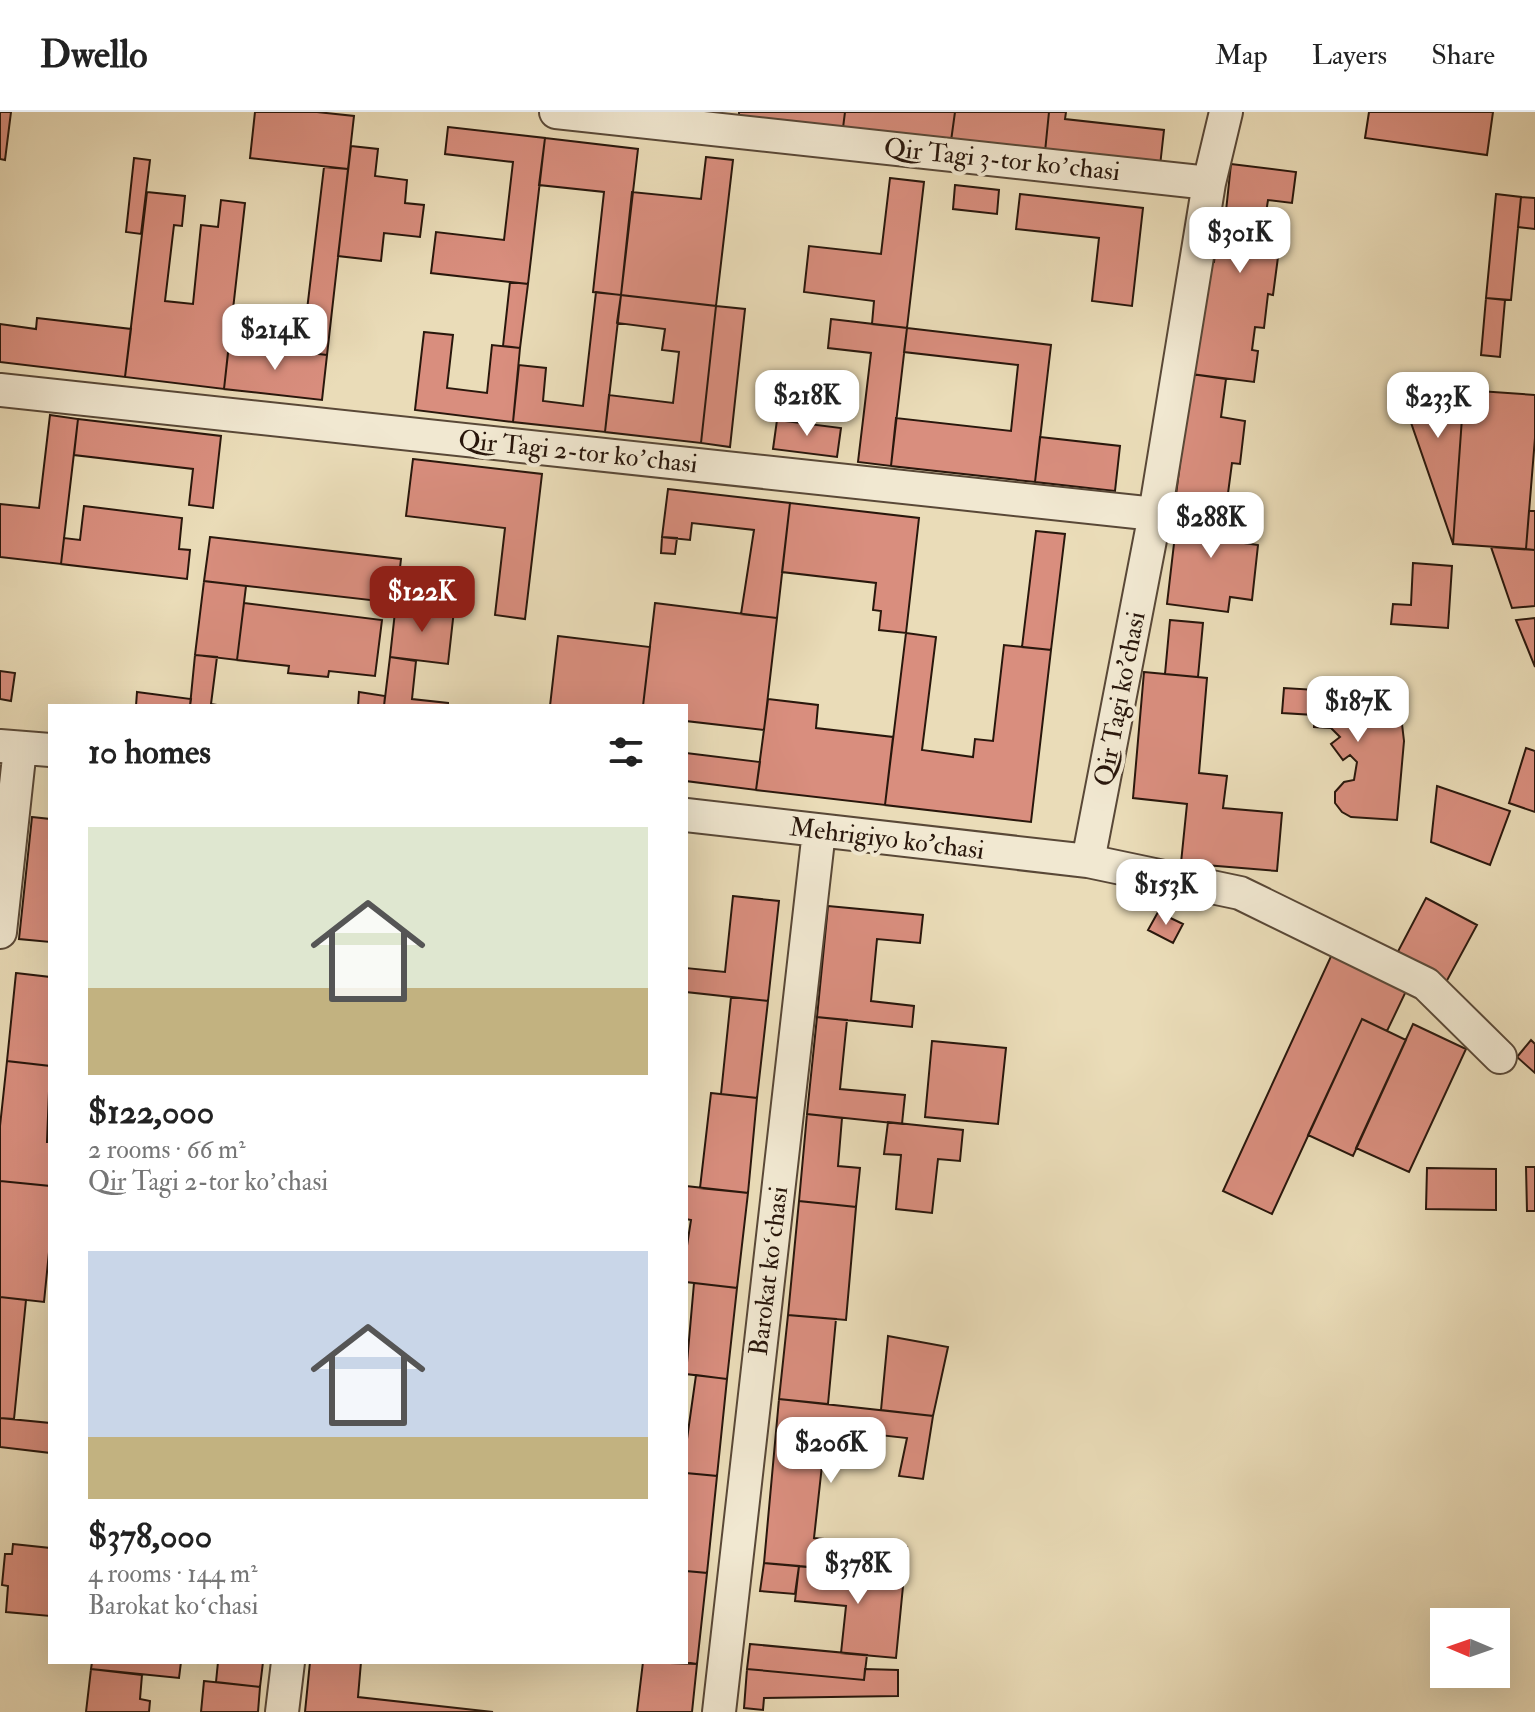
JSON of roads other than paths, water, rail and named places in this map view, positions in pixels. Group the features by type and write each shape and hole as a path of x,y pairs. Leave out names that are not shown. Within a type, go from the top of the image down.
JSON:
{"street":[{"name":"Qir Tagi 3-tor koʼchasi","path":"556,112 1209,183"},
{"name":"Qir Tagi ko'chasi","path":"1088,861 1155,514 1209,183 1226,112"},
{"name":"Qir Tagi 2-tor koʼchasi","path":"0,390 1155,514"},
{"path":"0,932 23,748"},
{"name":"Mehrigiyo ko'chasi","path":"688,815 1088,861 1240,893 1426,984 1500,1057"},
{"name":"Barokat koʻchasi","path":"719,1712 819,831"},
{"path":"282,1712 288,1664"}]}
